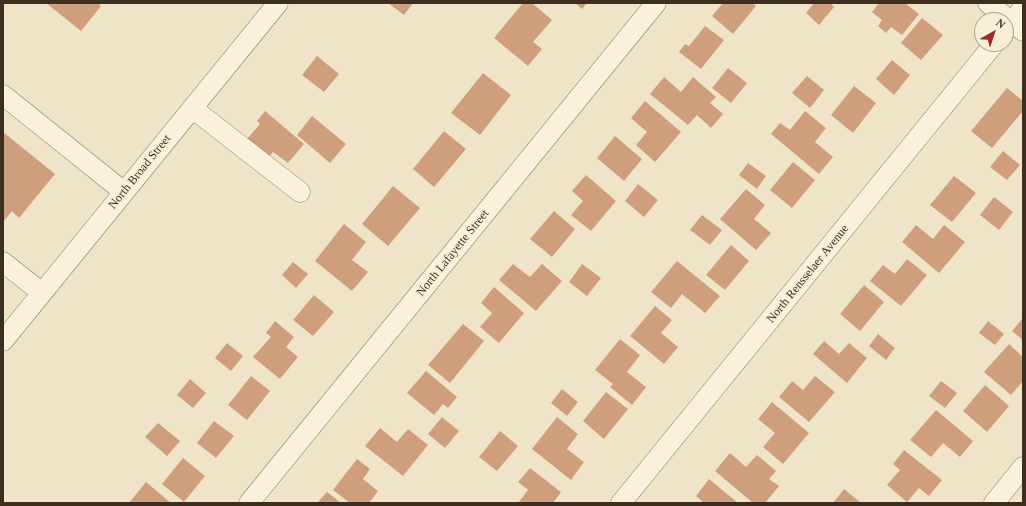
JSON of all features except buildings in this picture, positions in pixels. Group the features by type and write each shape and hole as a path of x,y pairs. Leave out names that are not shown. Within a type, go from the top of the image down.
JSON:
{"street":[{"name":"North Lafayette Street","path":"250,503 656,3"},
{"path":"988,3 1016,23"},
{"name":"North Broad Street","path":"7,329 42,293 274,4"},
{"name":"North Rensselaer Avenue","path":"621,503 987,52"},
{"path":"3,95 124,192"},
{"path":"192,108 300,192"},
{"path":"3,262 42,293"},
{"path":"994,503 1023,467"}]}
